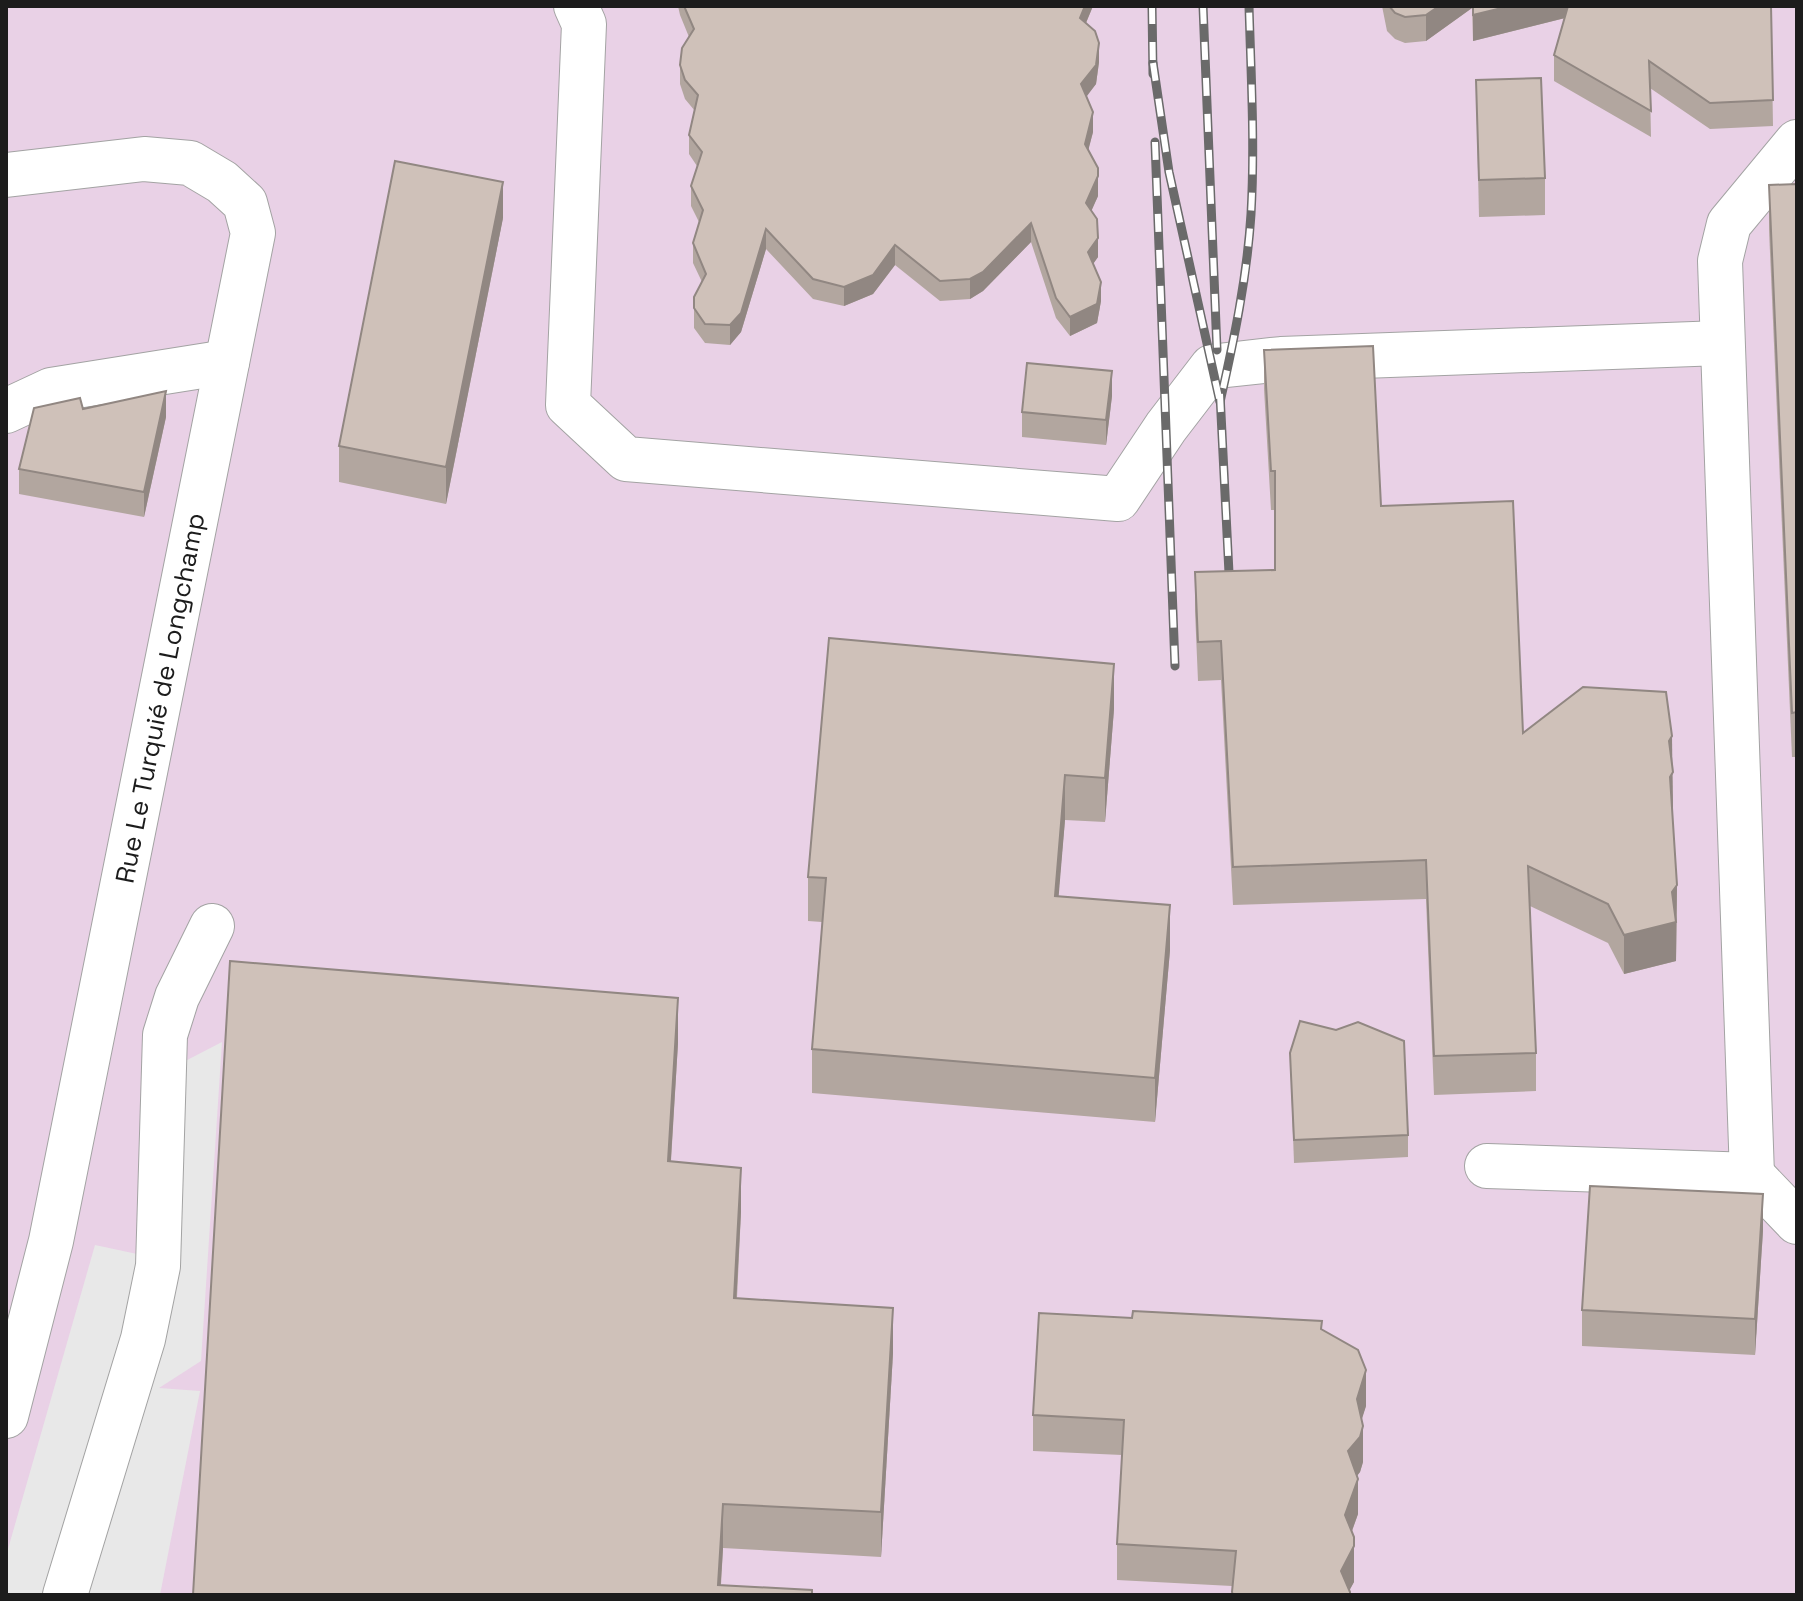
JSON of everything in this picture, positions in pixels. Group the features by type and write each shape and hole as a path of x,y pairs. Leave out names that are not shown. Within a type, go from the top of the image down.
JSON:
{"street":[{"path":"576,6 584,24 568,405 626,459 1118,499 1166,427 1212,367 1281,359 1721,343"},
{"path":"1797,142 1729,224 1720,261 1752,1175 1797,1222"},
{"name":"Rue Le Turquié de Longchamp","path":"6,1416 51,1241 253,233 245,203 222,182 190,163 144,159 14,168"},
{"path":"6,411 51,390 227,362"},
{"path":"65,1595 143,1339 158,1266 165,1035 177,997 212,926"},
{"path":"1487,1166 1752,1175"}],"shaded area":[{"path":"6,6 1797,6 1797,1595 6,1595"},
{"path":"222,1042 201,1361 159,1388 200,1391 160,1595 6,1595 6,1556 95,1245 137,1254 164,1072"}],"building":[{"path":"684,6 1085,6 1080,18 1095,31 1099,43 1096,65 1081,84 1093,112 1085,144 1098,168 1098,176 1086,203 1097,219 1098,238 1088,252 1101,282 1097,304 1070,317 1056,298 1031,223 983,272 970,279 940,281 895,245 873,275 844,287 813,279 766,229 741,313 730,325 705,324 694,308 694,297 706,274 693,243 703,210 691,186 702,152 689,135 698,95 685,80 680,65 682,48 694,29"},
{"path":"1389,6 1439,6 1426,15 1405,17"},
{"path":"1473,6 1510,6 1473,15"},
{"path":"1568,6 1771,6 1773,100 1710,103 1649,61 1651,111 1554,55"},
{"path":"1541,78 1545,178 1479,180 1476,80"},
{"path":"395,161 503,182 446,467 339,446"},
{"path":"1797,184 1797,712 1792,713 1769,185"},
{"path":"1373,346 1381,506 1513,501 1523,733 1583,687 1666,692 1672,736 1669,741 1673,772 1670,777 1677,885 1672,892 1676,922 1624,935 1608,904 1528,866 1536,1053 1434,1056 1426,860 1233,867 1221,641 1198,642 1195,572 1275,570 1275,471 1271,471 1264,350"},
{"path":"1027,363 1112,371 1106,420 1022,412"},
{"path":"166,391 144,492 19,469 34,408 80,398 83,409"},
{"path":"829,638 1114,664 1105,778 1065,775 1055,896 1170,905 1155,1078 812,1049 826,878 808,877"},
{"path":"230,961 678,998 668,1161 741,1168 734,1298 893,1308 881,1512 723,1504 718,1585 812,1590 812,1595 193,1595"},
{"path":"1300,1021 1336,1030 1358,1022 1404,1041 1408,1135 1294,1140 1290,1053"},
{"path":"1590,1186 1763,1194 1755,1319 1582,1310"},
{"path":"1133,1311 1322,1321 1321,1329 1358,1350 1366,1370 1357,1399 1363,1426 1360,1437 1348,1451 1358,1479 1345,1515 1354,1537 1354,1546 1341,1571 1350,1595 1233,1595 1236,1551 1117,1544 1124,1420 1033,1415 1039,1313 1132,1318"}],"railway":[{"path":"1152,6 1153,74"},
{"path":"1203,6 1217,350"},
{"path":"1153,63 1169,172 1220,402 1243,285 1251,214 1253,136 1249,6"},
{"path":"1155,142 1175,666"},
{"path":"1220,394 1230,593"}]}
